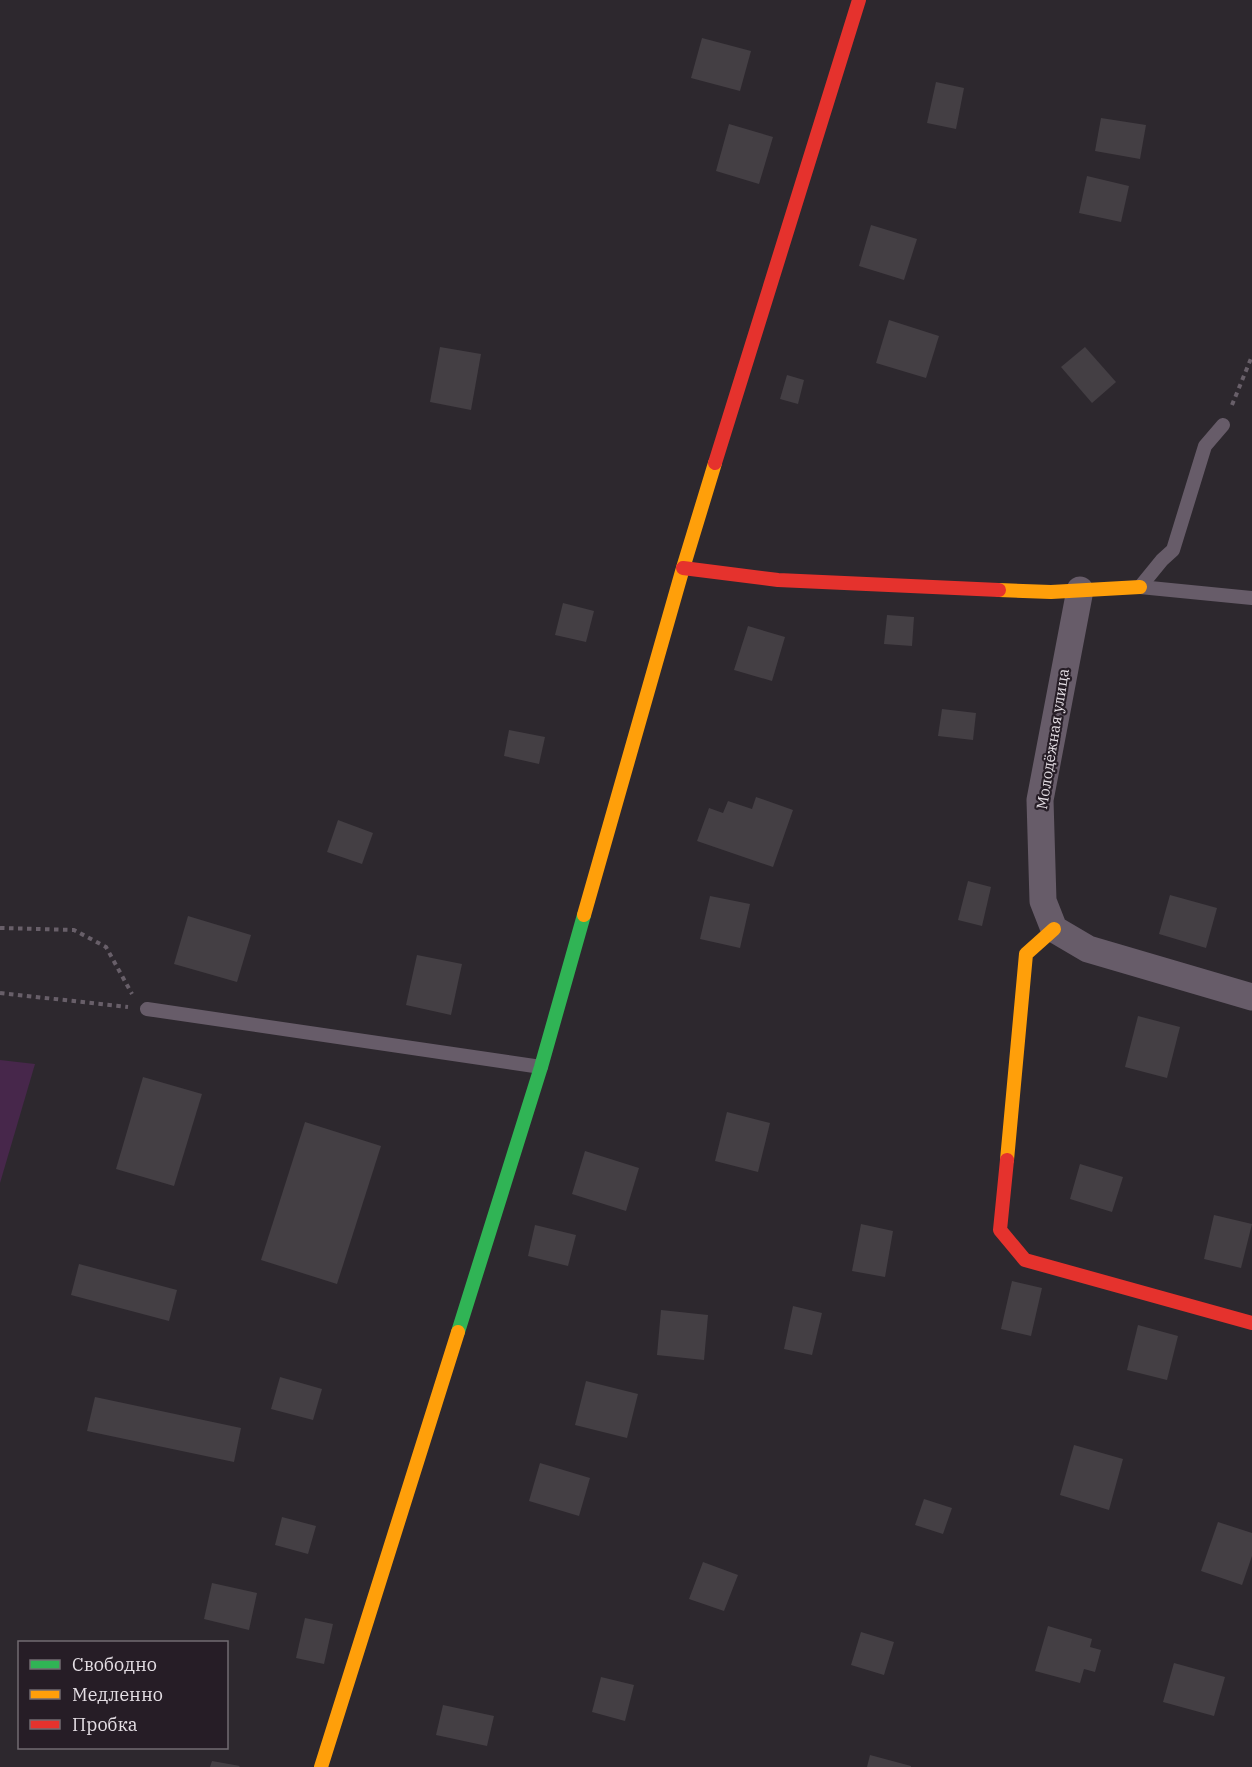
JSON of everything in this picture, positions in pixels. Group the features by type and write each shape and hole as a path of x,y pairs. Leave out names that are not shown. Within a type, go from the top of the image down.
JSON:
{"street":[{"path":"321,1767 540,1067 683,568 859,0"},
{"path":"683,568 778,580 1052,592 1140,587"},
{"name":"Молодёжная улица","path":"1054,928 1043,901 1040,800 1080,590"},
{"path":"1252,997 1088,949 1054,928 1026,954 1000,1230 1025,1260 1252,1323"}],"lane":[{"path":"1140,587 1173,550 1205,446 1222,425"},
{"path":"1140,587 1252,598"},
{"path":"147,1009 540,1067"}],"path":[{"path":"1243,381 1252,356"},
{"path":"0,928 74,930 106,947 129,991 147,1009"},
{"path":"0,993 147,1009"}],"shaded area":[{"path":"0,1060 35,1064 0,1183"}],"building":[{"path":"702,38 751,51 740,91 691,78"},
{"path":"936,82 964,88 956,129 927,123"},
{"path":"1101,118 1146,125 1140,159 1095,151"},
{"path":"729,124 773,137 759,184 716,171"},
{"path":"1087,176 1129,186 1121,222 1079,213"},
{"path":"871,225 917,239 904,280 859,266"},
{"path":"889,320 939,336 926,378 876,363"},
{"path":"440,347 481,354 471,410 430,402"},
{"path":"1085,347 1116,382 1092,403 1061,367"},
{"path":"787,375 804,380 798,404 780,399"},
{"path":"563,603 594,611 586,642 555,635"},
{"path":"887,615 914,617 912,646 884,644"},
{"path":"748,626 785,637 772,681 734,670"},
{"path":"942,709 976,713 973,740 938,736"},
{"path":"509,730 545,737 539,764 504,756"},
{"path":"756,797 793,810 773,867 697,841 709,808 723,813 728,801 752,809"},
{"path":"338,820 373,833 362,864 327,852"},
{"path":"968,881 991,887 982,926 958,920"},
{"path":"1170,895 1217,908 1206,948 1159,934"},
{"path":"710,896 750,904 740,948 700,939"},
{"path":"188,916 251,935 237,982 174,964"},
{"path":"417,955 462,964 451,1015 406,1005"},
{"path":"1138,1016 1180,1027 1167,1078 1125,1067"},
{"path":"143,1077 202,1094 174,1186 116,1169"},
{"path":"727,1112 770,1123 758,1172 715,1161"},
{"path":"305,1122 381,1146 337,1284 261,1260"},
{"path":"585,1151 639,1168 626,1211 572,1194"},
{"path":"1080,1164 1123,1177 1112,1212 1070,1199"},
{"path":"1214,1215 1252,1224 1241,1268 1204,1259"},
{"path":"861,1224 893,1231 885,1277 852,1271"},
{"path":"535,1225 576,1235 568,1266 528,1256"},
{"path":"79,1264 177,1290 169,1321 71,1295"},
{"path":"1012,1281 1042,1288 1031,1336 1001,1329"},
{"path":"793,1306 822,1313 812,1355 784,1349"},
{"path":"661,1310 708,1315 704,1360 657,1355"},
{"path":"1138,1325 1178,1336 1167,1380 1127,1370"},
{"path":"280,1377 322,1389 313,1420 271,1409"},
{"path":"586,1381 638,1394 627,1438 575,1425"},
{"path":"95,1397 241,1428 234,1462 87,1431"},
{"path":"1074,1445 1123,1459 1109,1510 1060,1495"},
{"path":"540,1463 590,1478 579,1516 529,1501"},
{"path":"924,1499 952,1508 943,1534 915,1525"},
{"path":"282,1517 316,1526 308,1554 275,1545"},
{"path":"1218,1522 1252,1533 1252,1556 1242,1585 1201,1571"},
{"path":"703,1562 738,1575 724,1611 689,1599"},
{"path":"212,1583 257,1593 249,1630 204,1619"},
{"path":"305,1618 333,1624 324,1664 296,1658"},
{"path":"1048,1626 1092,1639 1090,1647 1101,1650 1095,1672 1084,1669 1080,1683 1035,1671"},
{"path":"861,1632 894,1642 884,1675 851,1665"},
{"path":"1174,1663 1225,1677 1214,1716 1163,1702"},
{"path":"601,1677 634,1685 625,1721 592,1712"},
{"path":"443,1705 494,1716 487,1746 436,1735"},
{"path":"870,1755 911,1766 911,1767 867,1767"},
{"path":"212,1761 240,1766 210,1767"}],"traffic: fast":[{"path":"458,1332 541,1067 584,915"}],"traffic: slow":[{"path":"584,915 715,463"},
{"path":"999,590 1051,592 1140,587"},
{"path":"1007,1160 1026,954 1054,929"},
{"path":"321,1767 458,1332"}],"traffic: jam":[{"path":"715,463 859,0"},
{"path":"683,568 778,580 999,590"},
{"path":"1007,1160 1000,1230 1025,1260 1252,1323"}]}
